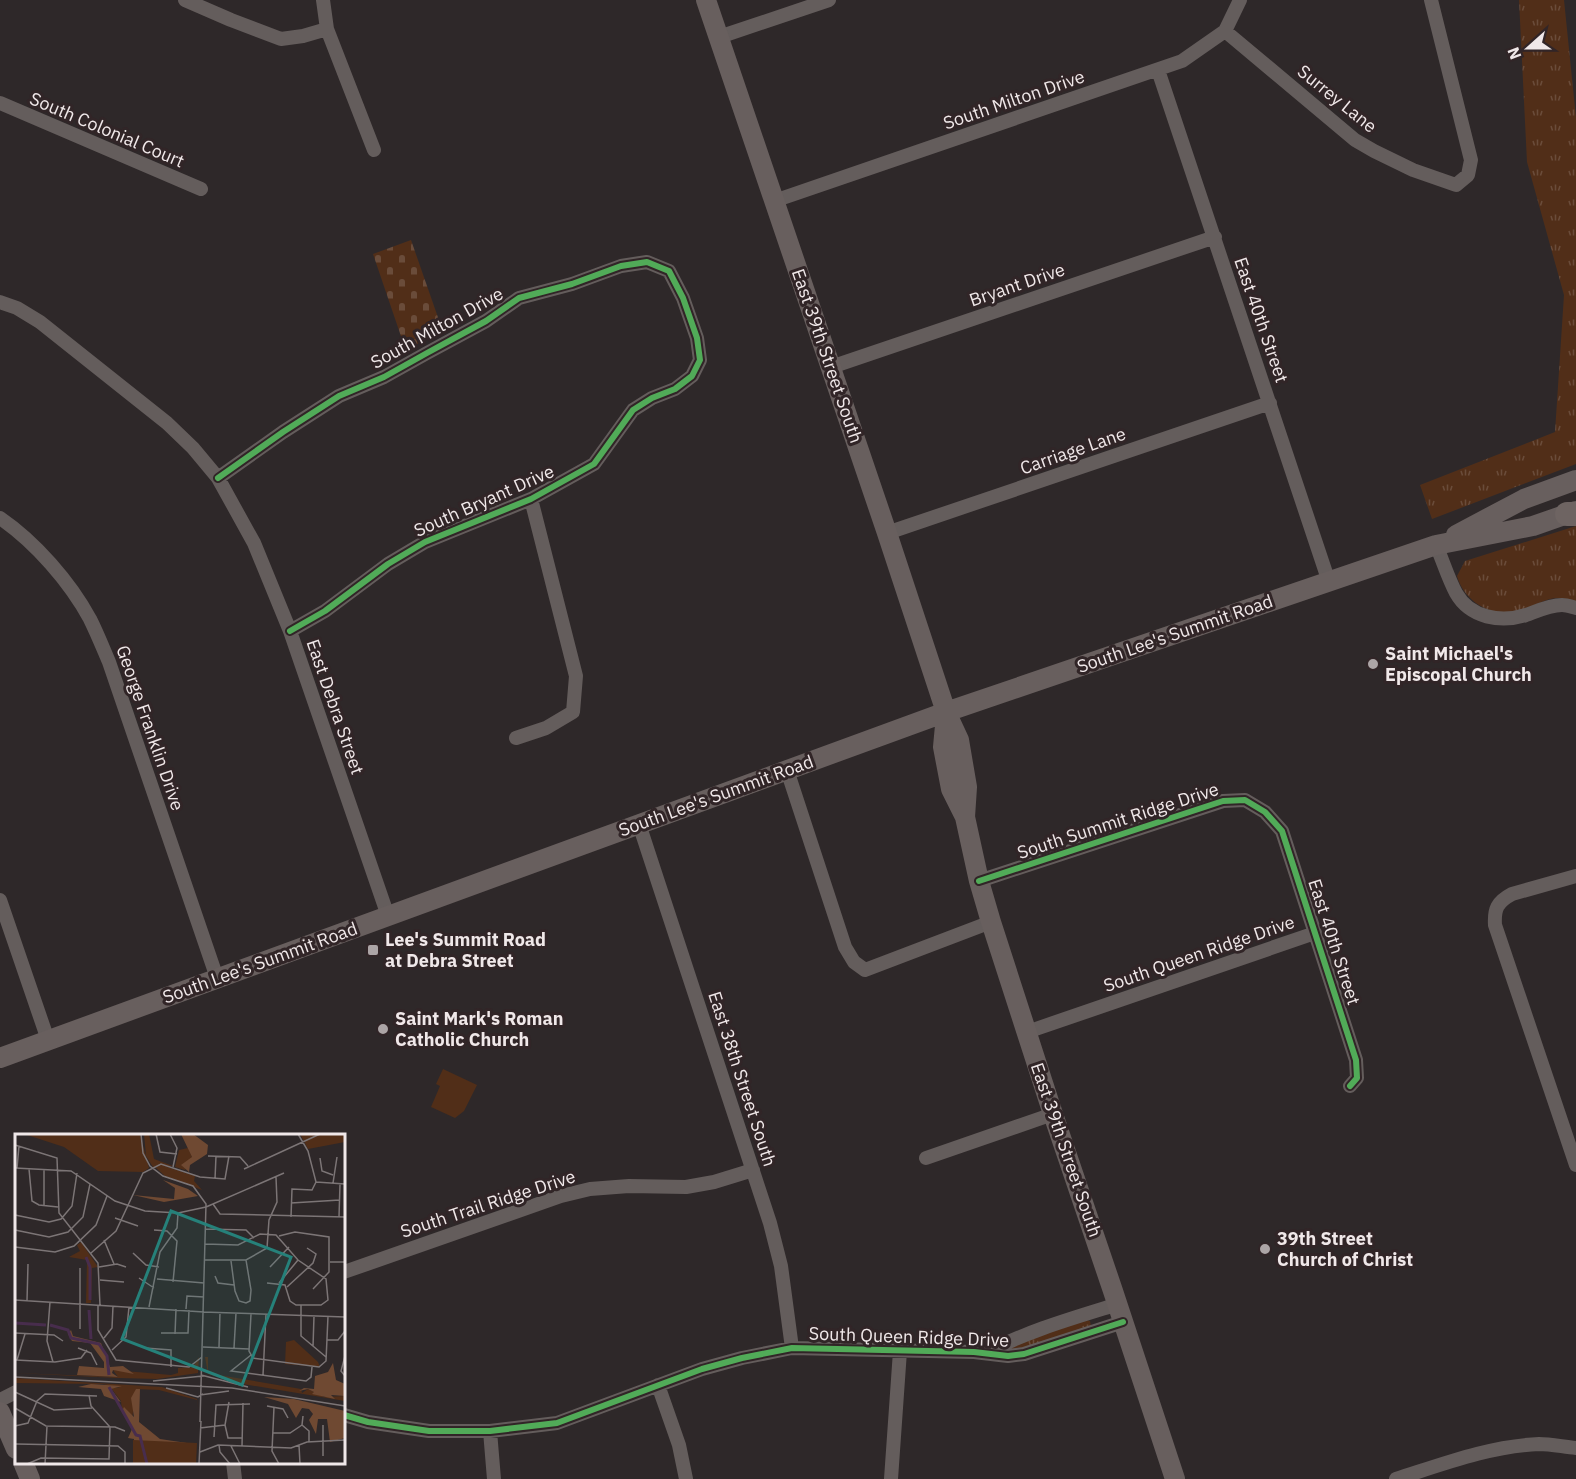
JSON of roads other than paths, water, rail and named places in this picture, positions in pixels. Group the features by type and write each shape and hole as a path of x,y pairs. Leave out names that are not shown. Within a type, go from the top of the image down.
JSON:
{"main road":[{"name":"East 39th Street South","path":"706,0 946,712 959,740 967,787 965,817 979,881 1026,1032 1175,1479"},
{"name":"South Lee's Summit Road","path":"1437,545 1524,499 1576,480"},
{"name":"South Lee's Summit Road","path":"0,1058 946,712 1437,545 1533,526 1573,513"},
{"path":"0,1413 15,1447"},
{"path":"24,1464 30,1479"}],"street":[{"path":"185,0 281,39 327,29"},
{"path":"323,0 327,29 374,150"},
{"path":"719,38 829,0"},
{"name":"South Milton Drive","path":"774,201 1182,61 1225,31 1240,0"},
{"name":"Surrey Lane","path":"1225,31 1355,140 1413,170 1456,185 1468,175 1472,160 1431,0"},
{"name":"East 40th Street","path":"1158,70 1329,582"},
{"name":"South Colonial Court","path":"0,103 201,189"},
{"name":"Bryant Drive","path":"831,367 1215,237"},
{"name":"South Milton Drive","path":"218,478 339,396 384,377 486,321 519,298 572,284 621,266 647,262 669,271 683,298 697,338 700,360"},
{"name":"East Debra Street","path":"0,302 17,308 40,322 167,423 193,448 218,478 254,543 290,631 388,916"},
{"name":"South Bryant Drive","path":"290,631 325,611 388,564 425,542 531,499 594,464 633,410 652,398 675,389 692,376 700,360"},
{"name":"Carriage Lane","path":"887,533 1270,403"},
{"path":"516,738 546,728 573,712 576,676 531,499"},
{"name":"George Franklin Drive","path":"0,518 31,543 63,579 90,618 110,662 217,978"},
{"path":"1437,545 1457,594 1467,607 1479,614 1506,619 1563,604 1576,608"},
{"path":"787,770 845,947 854,962 865,970 991,922"},
{"name":"South Summit Ridge Drive","path":"979,881 1223,801 1245,800 1265,812"},
{"name":"East 40th Street","path":"1265,812 1282,831 1356,1060 1357,1078 1350,1086"},
{"name":"East 38th Street South","path":"639,824 770,1223 781,1266 792,1348"},
{"path":"1576,876 1512,894 1503,899 1494,911 1495,925 1576,1165"},
{"path":"0,900 48,1040"},
{"name":"South Queen Ridge Drive","path":"1026,1032 1315,933"},
{"path":"926,1158 1053,1114"},
{"name":"South Trail Ridge Drive","path":"345,1272 561,1196 590,1189 629,1186 686,1187 714,1182 753,1170"},
{"name":"South Queen Ridge Drive","path":"345,1415 368,1422 429,1431 490,1431 557,1423 702,1369 792,1348 986,1353 1066,1320 1120,1313"},
{"path":"891,1479 900,1351"},
{"path":"658,1385 679,1445 686,1479"},
{"path":"0,1400 15,1392"},
{"path":"490,1431 494,1479"},
{"path":"1396,1479 1477,1454 1509,1447 1541,1444 1576,1448"},
{"path":"233,1464 235,1479"}],"place":[{"name":"Saint Michael's Episcopal Church","path":"1373,664"},
{"name":"Lee's Summit Road at Debra Street","path":"373,950"},
{"name":"Saint Mark's Roman Catholic Church","path":"383,1029"},
{"name":"39th Street Church of Christ","path":"1265,1249"}]}
